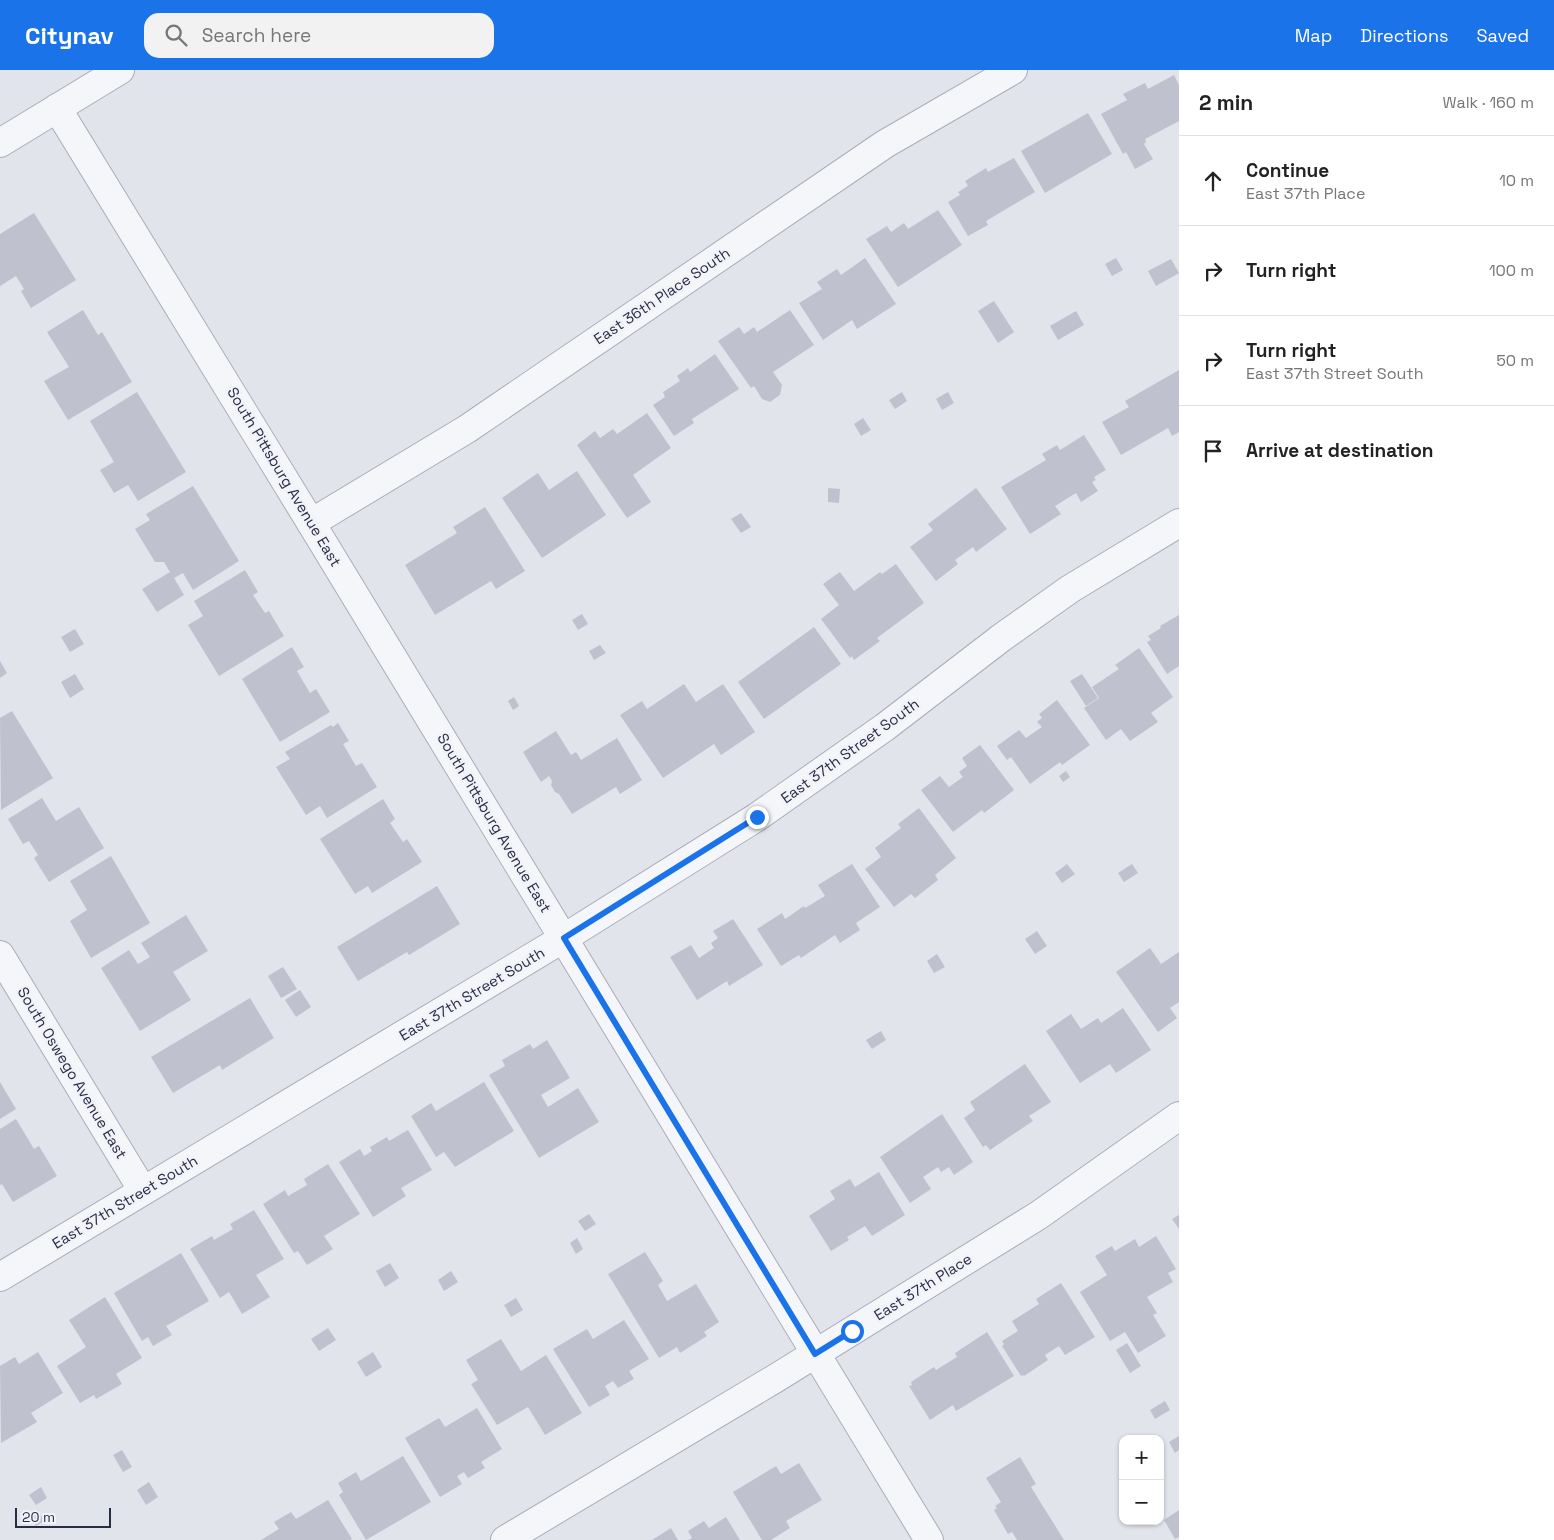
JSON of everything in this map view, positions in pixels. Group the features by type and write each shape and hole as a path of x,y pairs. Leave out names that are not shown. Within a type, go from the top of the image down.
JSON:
{"street":[{"path":"0,143 120,70"},
{"name":"East 36th Place South","path":"312,523 467,429 885,144 1013,70"},
{"name":"South Pittsburg Avenue East","path":"57,108 312,523 928,1540"},
{"name":"East 37th Street South","path":"0,1277 564,938 757,817 885,727 1001,638 1070,589 1179,523"},
{"name":"South Oswego Avenue East","path":"0,955 143,1191"},
{"name":"East 37th Place","path":"505,1540 815,1354 1039,1215 1179,1116"}],"building":[{"path":"1174,75 1179,85 1179,121 1145,139 1146,142 1144,144 1153,159 1135,169 1126,152 1123,154 1101,114 1127,100 1123,94 1145,83 1148,89"},
{"path":"1088,113 1112,154 1045,193 1021,151"},
{"path":"1014,158 1035,192 986,221 988,225 968,236 948,202 960,195 958,192 968,186 965,181 986,168 988,172"},
{"path":"938,210 962,245 898,287 866,239 887,226 891,232 904,223 908,229"},
{"path":"34,213 76,280 31,308 21,291 24,289 16,276 0,286 0,234"},
{"path":"865,258 896,304 857,329 852,320 823,340 799,303 822,289 817,282 837,269 841,275"},
{"path":"1116,258 1123,270 1112,276 1105,264"},
{"path":"1171,259 1179,273 1156,286 1148,271"},
{"path":"994,301 1014,332 998,343 978,311"},
{"path":"83,310 98,335 102,332 132,382 68,420 44,381 69,367 47,332"},
{"path":"790,310 814,345 773,372 782,385 780,395 770,402 762,399 754,386 751,388 718,341 739,327 744,334 754,327 757,332"},
{"path":"1076,311 1084,325 1058,340 1050,326"},
{"path":"715,354 739,389 692,419 694,423 674,436 653,405 665,397 663,392 680,381 677,376 688,368 690,372"},
{"path":"1179,370 1179,432 1172,436 1168,428 1121,455 1102,422 1129,407 1125,401"},
{"path":"137,392 186,472 138,501 128,485 114,493 100,470 114,462 90,421"},
{"path":"902,392 907,401 895,409 889,400"},
{"path":"948,392 954,403 942,410 936,399"},
{"path":"647,413 671,448 633,475 651,502 627,518 577,445 595,431 600,438 613,429 617,434"},
{"path":"863,418 871,430 861,436 854,424"},
{"path":"1084,435 1106,470 1094,477 1096,480 1092,482 1098,491 1081,502 1076,493 1055,506 1061,514 1030,534 1001,487 1046,460 1042,454 1057,445 1060,450"},
{"path":"577,471 606,515 542,558 502,498 538,473 549,490"},
{"path":"193,486 239,561 193,590 183,573 174,578 184,595 157,612 142,589 170,572 164,562 155,562 135,529 150,520 146,514"},
{"path":"828,488 840,489 839,503 828,502"},
{"path":"976,488 1007,529 976,552 973,547 955,560 958,564 936,581 910,547 933,530 928,524"},
{"path":"485,507 525,571 496,589 491,581 435,615 405,565 457,533 453,527"},
{"path":"741,513 751,527 741,533 731,519"},
{"path":"896,564 924,603 877,638 880,641 854,660 852,656 850,658 821,619 839,605 823,584 840,572 854,591 880,572 882,574"},
{"path":"245,570 258,592 253,595 265,613 269,611 284,636 219,676 188,625 203,616 194,601"},
{"path":"582,614 588,624 578,630 572,620"},
{"path":"1179,615 1179,666 1167,674 1147,642 1151,640 1148,636 1161,628 1160,626"},
{"path":"814,627 841,664 764,719 738,682"},
{"path":"75,629 84,644 70,652 61,637"},
{"path":"600,645 606,653 594,660 589,651"},
{"path":"292,647 304,667 297,671 310,693 316,689 330,712 280,742 242,679"},
{"path":"1139,648 1173,697 1151,713 1158,722 1130,741 1121,729 1106,740 1084,708 1099,698 1092,687 1119,669 1115,665"},
{"path":"0,661 7,673 0,678"},
{"path":"75,674 84,689 70,698 61,682"},
{"path":"1082,674 1098,698 1086,706 1070,681"},
{"path":"684,684 696,702 723,684 755,732 721,755 714,744 663,778 620,715 642,701 647,709"},
{"path":"514,697 519,706 513,710 508,701"},
{"path":"1057,700 1090,745 1062,765 1060,762 1030,784 1011,757 1007,760 997,746 1019,730 1026,738 1042,727 1037,722 1042,718 1039,714"},
{"path":"12,711 53,778 1,810 0,718"},
{"path":"338,723 349,741 343,744 356,766 362,763 377,787 327,818 320,806 306,815 276,767 290,759 285,752 331,725 333,727"},
{"path":"556,731 571,755 576,752 581,760 617,738 642,780 620,794 616,787 572,814 559,794 555,792 549,776 541,782 523,752"},
{"path":"980,745 1014,790 984,813 982,810 953,832 921,790 940,776 949,787 963,777 959,772 967,766 962,758"},
{"path":"1066,771 1070,777 1063,782 1059,776"},
{"path":"42,798 56,821 79,807 104,848 49,882 34,858 38,855 29,841 23,844 8,819"},
{"path":"383,799 395,819 390,823 403,842 407,839 422,862 372,893 368,886 355,894 320,839"},
{"path":"919,808 956,858 935,875 938,880 915,898 911,894 894,907 865,869 881,857 875,848 901,828 898,824"},
{"path":"111,856 150,923 91,958 70,921 87,910 70,881"},
{"path":"852,864 880,907 856,923 860,930 840,943 835,935 801,958 799,955 781,966 757,929 782,913 785,919 804,906 805,908 825,896 818,885"},
{"path":"1067,864 1075,874 1062,883 1055,873"},
{"path":"1132,864 1138,873 1124,882 1118,873"},
{"path":"437,886 460,924 409,955 407,952 358,981 337,947"},
{"path":"186,915 208,951 173,972 191,1000 140,1031 101,968 129,950 138,964 150,957 141,943"},
{"path":"733,919 763,965 729,986 727,981 697,1000 670,957 691,945 699,958 714,948 711,943 718,938 713,931"},
{"path":"1037,931 1047,946 1035,954 1025,939"},
{"path":"1150,948 1161,964 1179,952 1179,1002 1170,1008 1177,1018 1158,1032 1116,972"},
{"path":"937,954 945,967 934,973 927,961"},
{"path":"283,967 297,989 281,998 268,976"},
{"path":"300,990 311,1007 296,1017 285,1000"},
{"path":"250,998 274,1038 222,1070 220,1065 173,1093 151,1057"},
{"path":"1123,1008 1151,1050 1116,1073 1110,1064 1080,1083 1046,1031 1071,1014 1081,1029 1098,1018 1101,1023"},
{"path":"881,1031 886,1040 872,1049 866,1040"},
{"path":"547,1040 570,1078 541,1095 548,1107 578,1088 599,1122 539,1158 489,1075 505,1066 502,1060 530,1044 533,1049"},
{"path":"1025,1064 1051,1102 1029,1116 1033,1121 990,1150 986,1145 983,1147 964,1118 975,1110 970,1102"},
{"path":"0,1082 16,1109 0,1119"},
{"path":"484,1082 514,1131 455,1167 444,1152 436,1157 411,1116 431,1103 436,1111"},
{"path":"942,1114 973,1162 954,1175 949,1167 941,1172 938,1167 923,1177 931,1189 910,1203 880,1157"},
{"path":"16,1119 34,1149 39,1146 57,1176 13,1202 2,1184 0,1185 0,1129"},
{"path":"408,1130 432,1170 401,1188 406,1196 373,1217 339,1162 360,1149 364,1156 372,1151 370,1147 387,1137 389,1141"},
{"path":"328,1164 360,1214 324,1236 333,1249 307,1265 298,1251 294,1253 263,1204 285,1190 288,1196 307,1185 304,1179"},
{"path":"879,1172 905,1215 872,1236 865,1226 847,1237 849,1240 831,1251 809,1216 835,1199 830,1191 850,1179 855,1187"},
{"path":"254,1210 284,1259 256,1275 270,1297 242,1314 229,1292 220,1298 190,1249 212,1236 214,1240 233,1229 230,1224"},
{"path":"589,1214 596,1224 585,1231 578,1221"},
{"path":"1179,1215 1179,1229 1172,1219"},
{"path":"1156,1236 1176,1269 1168,1273 1173,1282 1147,1297 1157,1313 1153,1315 1166,1336 1138,1353 1125,1332 1110,1341 1080,1292 1107,1275 1095,1256 1112,1246 1115,1251 1135,1239 1139,1247"},
{"path":"577,1238 583,1249 576,1254 570,1243"},
{"path":"645,1252 663,1281 658,1285 667,1301 696,1284 719,1322 704,1332 707,1336 680,1353 677,1347 659,1358 608,1274"},
{"path":"181,1253 209,1301 166,1326 172,1335 153,1346 148,1337 142,1341 114,1293"},
{"path":"390,1263 399,1278 385,1287 376,1271"},
{"path":"451,1271 458,1282 444,1291 438,1280"},
{"path":"1061,1283 1095,1337 1065,1355 1059,1346 1045,1355 1048,1360 1024,1376 1021,1376 1002,1346 1004,1344 1002,1341 1018,1331 1012,1321 1039,1304 1036,1299"},
{"path":"105,1297 142,1358 116,1374 122,1384 96,1399 94,1395 80,1403 57,1366 86,1347 69,1320"},
{"path":"516,1298 523,1310 511,1317 504,1305"},
{"path":"624,1320 649,1359 629,1371 634,1379 618,1388 613,1381 605,1386 610,1395 589,1407 553,1349 587,1329 593,1339"},
{"path":"328,1328 336,1340 319,1351 311,1339"},
{"path":"987,1332 1014,1376 956,1411 953,1405 930,1420 909,1386 912,1385 911,1382 934,1367 936,1370 957,1357 955,1353"},
{"path":"501,1339 521,1371 546,1355 582,1413 545,1435 528,1407 497,1425 471,1384 478,1380 466,1360"},
{"path":"1127,1343 1141,1366 1130,1373 1116,1350"},
{"path":"38,1352 63,1393 31,1413 37,1422 1,1443 0,1366 15,1357 19,1364"},
{"path":"373,1352 382,1367 366,1377 357,1362"},
{"path":"1165,1401 1170,1410 1155,1419 1150,1410"},
{"path":"477,1408 502,1449 481,1462 485,1468 468,1478 464,1472 457,1476 462,1484 440,1497 405,1438 439,1418 445,1427"},
{"path":"1179,1436 1179,1450 1175,1453 1169,1442"},
{"path":"122,1450 132,1467 123,1472 113,1455"},
{"path":"403,1456 431,1502 366,1540 339,1495 343,1492 338,1483 356,1472 361,1481"},
{"path":"1020,1457 1036,1484 1031,1487 1064,1540 1017,1540 1012,1532 1008,1534 994,1510 997,1508 995,1506 1001,1502 986,1478"},
{"path":"799,1463 822,1500 786,1521 790,1528 771,1540 762,1540 733,1492 776,1466 781,1474"},
{"path":"149,1482 158,1497 146,1505 137,1490"},
{"path":"41,1487 47,1498 36,1505 29,1495"},
{"path":"328,1500 352,1539 261,1540 279,1529 274,1522 291,1512 296,1519"},
{"path":"38,1510 44,1521 36,1526 29,1515"},
{"path":"1179,1510 1179,1537 1175,1539 1164,1520"},
{"path":"726,1517 740,1540 688,1540 692,1538 688,1531 704,1521 709,1528"},
{"path":"671,1528 678,1540 652,1540"}],"route":[{"path":"757,817 564,938 815,1354 852,1331"}]}
